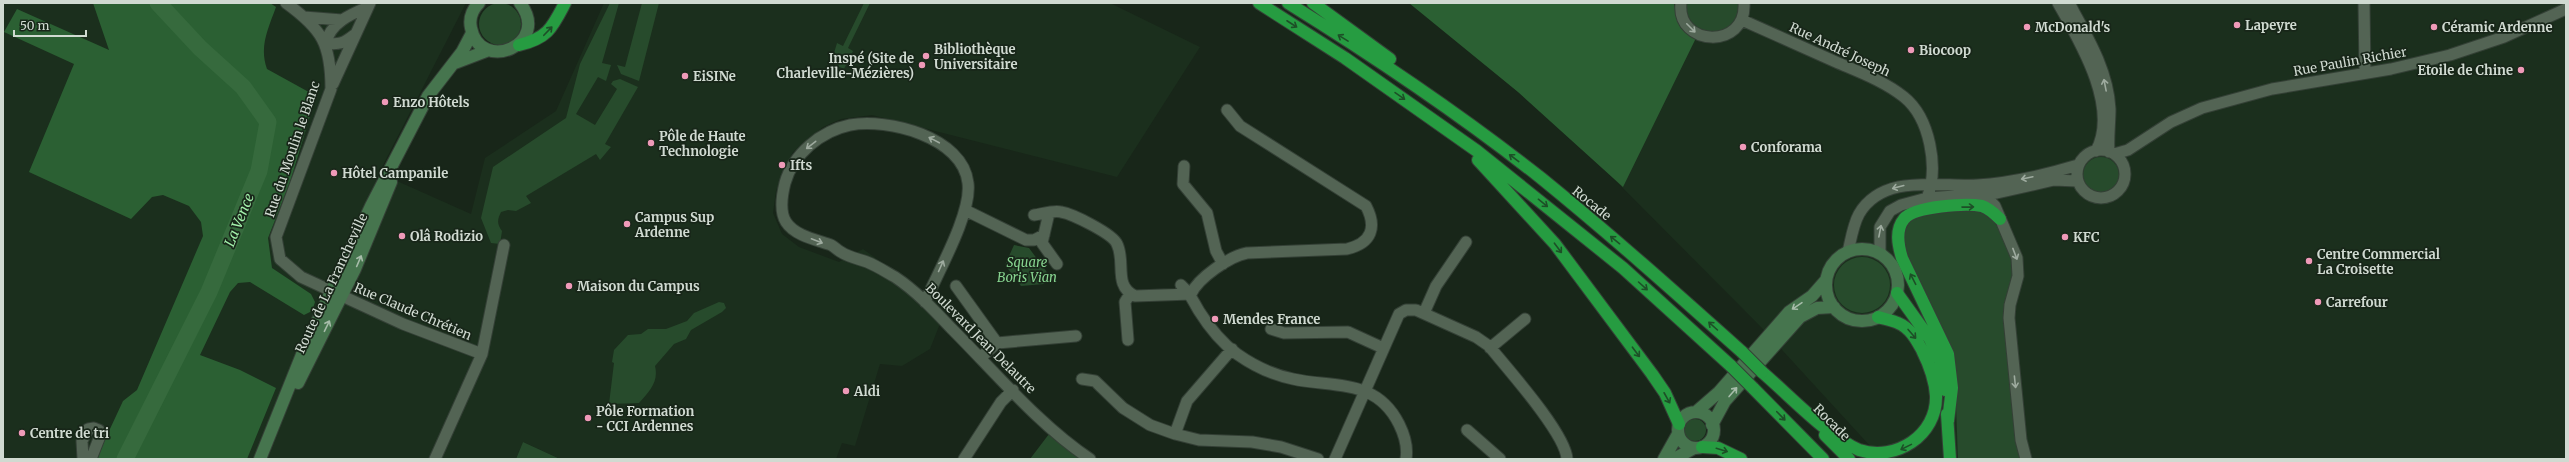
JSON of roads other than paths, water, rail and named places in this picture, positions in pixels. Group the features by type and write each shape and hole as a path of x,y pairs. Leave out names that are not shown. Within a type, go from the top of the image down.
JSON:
{"highway":[{"path":"519,44 534,41 546,34 552,27 565,3"},
{"path":"1259,3 1345,58 1446,128 1623,268 1731,366 1823,459"},
{"name":"Rocade","path":"1288,3 1360,48 1434,99 1564,198 1637,258 1742,352 1849,459"},
{"path":"1314,3 1408,72 1434,99"},
{"path":"1446,128 1525,209 1555,244 1656,380 1672,407 1679,429"},
{"path":"1948,421 1952,388 1948,354 1902,258 1898,245 1898,233 1904,219 1916,212 1934,207 1982,206 2000,219"},
{"path":"1897,293 1930,339 1940,361 1945,385 1950,459"},
{"path":"1762,372 1837,437 1859,450 1876,454 1888,454 1906,448 1923,434 1934,412 1936,396 1934,382 1930,366 1917,340 1909,330 1898,323 1878,317"},
{"path":"1698,447 1718,448 1741,459"}],"street":[{"name":"Rue du Moulin le Blanc","path":"286,3 318,30 326,43 331,65 331,89 276,237 276,248 280,259 290,270 336,294"},
{"path":"479,3 471,18 472,33 482,46 489,50 505,52 519,44 528,27 523,5"},
{"path":"1682,3 1683,18 1689,27 1697,34 1706,38 1717,38 1727,35 1742,20 1744,3"},
{"path":"2058,3 2102,70 2110,108 2111,153"},
{"path":"2070,3 2089,49 2102,111 2101,136 2096,150"},
{"path":"2364,3 2366,73"},
{"path":"354,35 345,43 337,45 326,43 328,36 342,20 369,5"},
{"path":"331,89 354,35 369,5"},
{"name":"Rue Paulin Richier","path":"2111,153 2128,150 2171,122 2202,108 2272,89 2366,73 2450,55 2504,37 2566,9"},
{"path":"304,17 342,20"},
{"name":"Rue André Joseph","path":"1742,20 1878,80 1904,97 1918,114 1929,140 1931,184 1927,198"},
{"name":"Route de La Francheville","path":"260,459 336,294 380,210 409,134 436,84 454,64 472,33"},
{"name":"Route de La Francheville","path":"454,64 489,50"},
{"path":"1191,294 1195,284 1236,255 1247,253 1347,249 1360,246 1369,236 1372,226 1371,217 1366,206 1240,126 1227,110"},
{"name":"Boulevard Jean Delautre","path":"965,210 968,183 962,165 948,148 930,137 878,124 849,125 818,139 803,151 792,166 782,195 782,210 786,222 792,229 834,246 841,253 868,262 895,278 925,302 1053,430 1090,459"},
{"name":"Rue Paulin Richier","path":"2124,167 2142,142"},
{"path":"2096,150 2111,153 2124,167 2123,183 2117,192 2107,197 2094,197 2086,194 2077,181 2078,165 2088,153 2096,150"},
{"path":"1848,252 1855,223 1868,204 1889,190 1901,186 1931,184 2000,183 2078,165"},
{"path":"1184,166 1183,184 1207,213 1216,251 1223,264"},
{"path":"1880,253 1880,227 1890,211 1907,202 1927,198 1974,196 2025,188 2054,180 2077,181"},
{"path":"1974,196 1988,199 1995,206 2018,258 2018,276 2010,305 2009,318 2021,440 2026,459"},
{"path":"925,302 965,210 1026,240 1034,240 1044,235"},
{"path":"1034,215 1061,211 1111,236 1117,244 1120,253 1122,282 1126,292 1147,297 1191,294"},
{"path":"1049,213 1042,243 1057,264"},
{"path":"1424,313 1436,286 1466,242"},
{"name":"Rue Claude Chrétien","path":"336,294 403,324 482,354 504,245"},
{"path":"1664,459 1685,415 1696,412 1719,392 1789,312 1812,296 1826,280 1833,263 1848,252 1864,249 1880,253 1890,262 1897,275 1897,293 1890,308 1878,317 1863,320 1849,318 1834,307 1827,294 1826,280"},
{"path":"1181,285 1191,294 1193,301 1207,322 1232,350 1260,368 1292,379 1354,386 1384,403 1395,417 1404,434 1406,459"},
{"path":"956,286 997,342"},
{"path":"1128,340 1125,302 1130,294"},
{"path":"1674,459 1710,440 1712,425 1725,401 1800,317 1817,308 1834,307"},
{"path":"1335,459 1399,314 1406,310 1416,310 1476,337 1490,348 1559,435 1567,453 1567,459"},
{"path":"1490,348 1525,319"},
{"path":"1271,329 1284,334 1348,332 1383,348"},
{"path":"981,357 997,342 1076,336"},
{"path":"1175,434 1187,401 1232,350"},
{"path":"435,459 482,354"},
{"path":"1082,379 1095,381 1124,408 1150,425 1175,434 1199,440 1252,442 1281,447 1318,459"},
{"path":"964,459 1001,402 1014,390"},
{"path":"1696,412 1706,416 1712,425"},
{"path":"83,459 84,434 88,429 94,428 98,430 100,436 91,459"},
{"path":"1679,429 1684,443 1698,447"},
{"path":"1467,430 1500,459"}],"waterway":[{"name":"La Vence","path":"125,459 209,292 259,171 268,122 243,87 200,48 158,3"}],"place":[{"name":"Lapeyre","path":"2237,25"},
{"name":"McDonald's","path":"2027,27"},
{"name":"Céramic Ardenne","path":"2434,27"},
{"name":"Biocoop","path":"1911,50"},
{"name":"Bibliothèque Universitaire","path":"926,56"},
{"name":"Inspé (Site de Charleville-Mézières)","path":"922,65"},
{"name":"Etoile de Chine","path":"2521,70"},
{"name":"EiSINe","path":"685,76"},
{"name":"Enzo Hôtels","path":"385,102"},
{"name":"Pôle de Haute Technologie","path":"651,143"},
{"name":"Conforama","path":"1743,147"},
{"name":"Ifts","path":"782,165"},
{"name":"Hôtel Campanile","path":"334,173"},
{"name":"Campus Sup Ardenne","path":"627,224"},
{"name":"Olâ Rodizio","path":"402,236"},
{"name":"KFC","path":"2065,237"},
{"name":"Centre Commercial La Croisette","path":"2309,261"},
{"name":"Maison du Campus","path":"569,286"},
{"name":"Carrefour","path":"2318,302"},
{"name":"Mendes France","path":"1215,319"},
{"name":"Aldi","path":"846,391"},
{"name":"Pôle Formation - CCI Ardennes","path":"588,418"},
{"name":"Centre de tri","path":"22,433"}],"park label":[{"name":"Square Boris Vian","path":"1027,270"}]}
